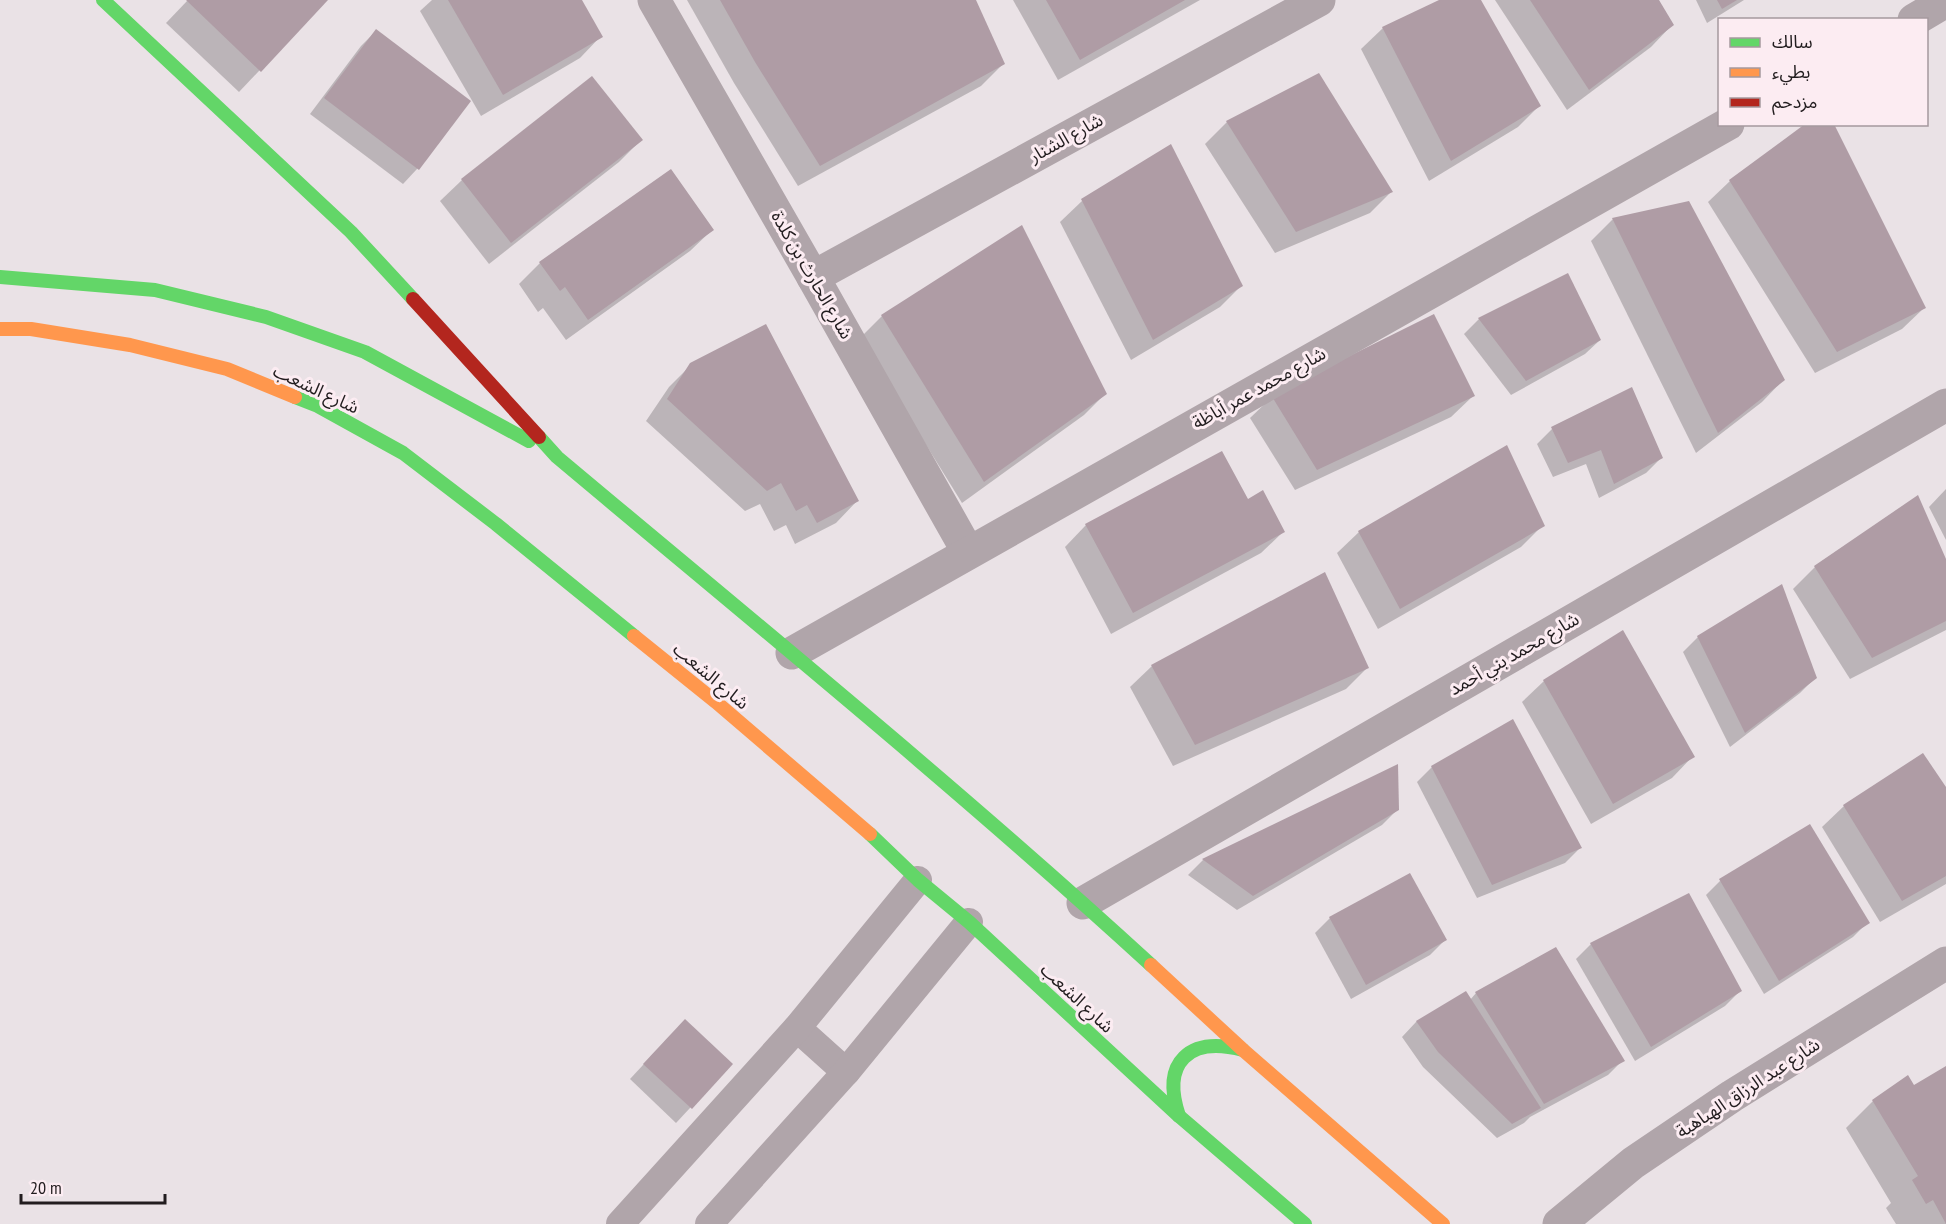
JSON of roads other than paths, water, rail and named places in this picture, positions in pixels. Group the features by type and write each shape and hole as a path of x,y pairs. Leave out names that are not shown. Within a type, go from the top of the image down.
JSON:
{"street":[{"path":"103,0 351,232 557,457 792,653 1083,903 1243,1050 1443,1224"},
{"name":"شارع الحارث بن كلدة","path":"654,0 968,552"},
{"name":"شارع الشنار","path":"813,277 1319,0"},
{"path":"1918,18 1946,2"},
{"name":"شارع محمد عمر أباظة","path":"792,653 1724,126"},
{"path":"0,277 155,290 267,316 365,352 466,405 557,457"},
{"name":"شارع الشعب","path":"0,329 31,329 130,345 227,369 318,406 403,453 496,524 716,702 969,922 1179,1116 1305,1224"},
{"name":"شارع محمد بني أحمد","path":"1083,903 1946,405"},
{"name":"شارع عبد الرزاق الهباهبة","path":"1559,1224 1633,1163 1732,1096 1946,963"},
{"path":"1179,1116 1172,1101 1171,1085 1176,1070 1185,1057 1197,1048 1212,1044 1228,1044 1243,1050"}],"lane":[{"path":"620,1224 797,1028 918,880"},
{"path":"709,1224 846,1072 969,922"},
{"path":"797,1028 846,1072"}]}
